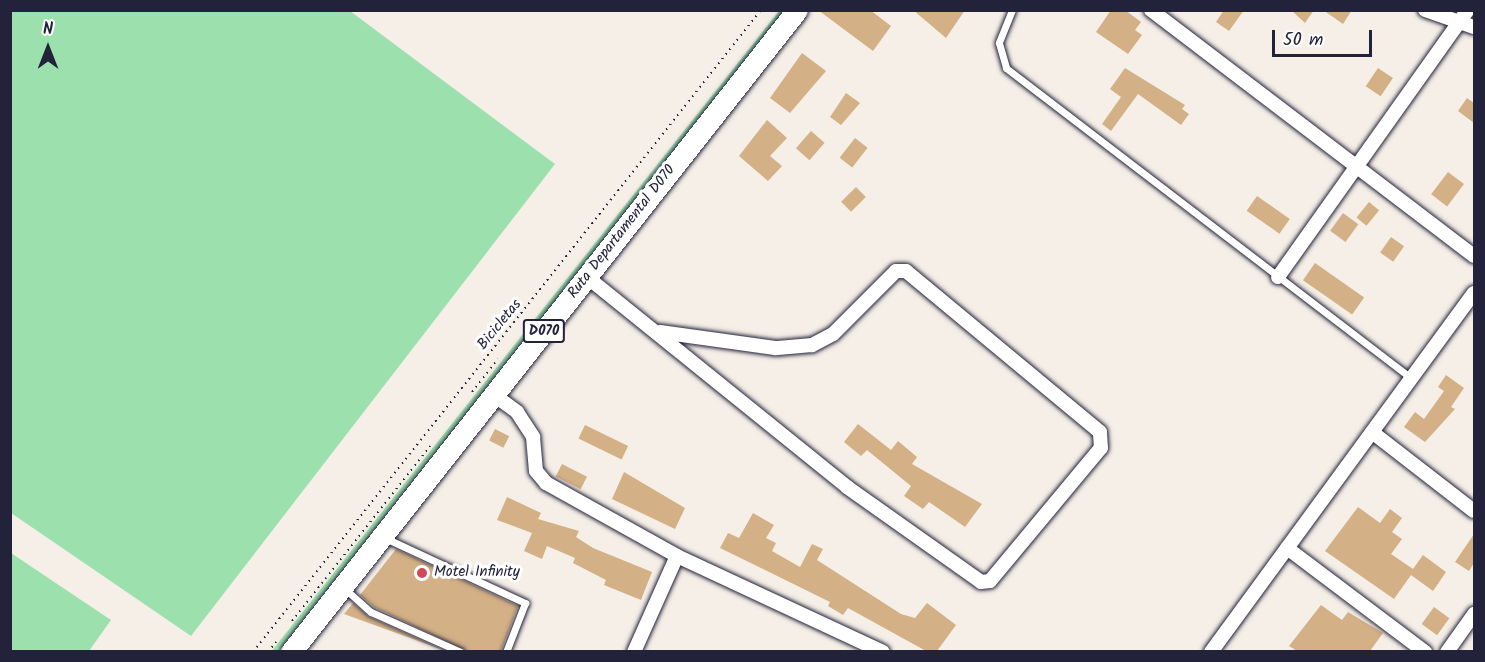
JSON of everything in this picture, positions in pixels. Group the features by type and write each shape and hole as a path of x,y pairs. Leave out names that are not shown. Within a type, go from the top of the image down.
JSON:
{"main road":[{"name":"Ruta Departamental D070","path":"291,651 797,10"}],"street":[{"path":"1151,10 1474,256"},
{"path":"1425,10 1474,27"},
{"path":"1278,277 1358,169 1468,10"},
{"path":"587,277 660,332 847,487 981,582 990,581 1101,448 1100,432 906,271 896,272 833,334 803,347 742,345 660,332"},
{"path":"1211,651 1474,292"},
{"path":"494,395 517,412 533,437 536,471 546,483 677,556 883,651"},
{"path":"1372,432 1474,511"},
{"path":"1287,548 1425,651"},
{"path":"634,651 677,556"},
{"path":"1447,651 1474,614"}],"lane":[{"path":"1012,10 999,43 1005,68 1411,378"},
{"path":"382,537 525,603 506,651"},
{"path":"342,586 371,612 461,651"}],"path":[{"name":"Bicicletas","path":"254,651 761,10"}],"green space":[{"path":"10,11 350,11 555,164 191,636 11,513"},
{"path":"779,11 785,11 279,651 271,652"},
{"path":"11,553 111,620 89,651 11,651"}],"building":[{"path":"818,10 870,10 891,26 873,51"},
{"path":"913,10 965,10 946,38"},
{"path":"1111,10 1125,10 1141,22 1135,30 1142,35 1128,54 1096,32"},
{"path":"1224,10 1244,10 1229,31 1216,22"},
{"path":"1291,10 1314,10 1305,23"},
{"path":"1323,10 1352,10 1343,24"},
{"path":"802,53 826,71 790,113 770,98"},
{"path":"1125,68 1185,105 1182,109 1189,114 1181,125 1138,94 1111,131 1102,124 1121,97 1110,89"},
{"path":"1378,68 1393,78 1381,96 1366,86"},
{"path":"846,93 860,103 841,125 830,117"},
{"path":"1467,98 1474,103 1474,123 1458,111"},
{"path":"767,120 787,138 770,156 782,166 768,181 739,156"},
{"path":"811,131 825,143 809,160 796,148"},
{"path":"855,138 868,148 852,168 840,158"},
{"path":"1448,172 1464,184 1447,206 1431,194"},
{"path":"856,187 866,197 851,212 841,202"},
{"path":"1257,196 1290,219 1279,234 1247,211"},
{"path":"1369,202 1379,210 1367,226 1356,218"},
{"path":"1343,213 1358,224 1345,242 1330,231"},
{"path":"1391,237 1404,246 1393,262 1380,253"},
{"path":"1315,263 1364,297 1352,315 1303,280"},
{"path":"1446,375 1464,388 1451,407 1455,409 1425,442 1404,427 1415,412 1424,419 1444,391 1438,387"},
{"path":"858,424 891,450 898,441 917,457 912,464 982,504 965,527 929,502 923,509 904,496 911,486 867,450 861,456 844,442"},
{"path":"585,425 628,446 622,460 578,438"},
{"path":"495,429 509,436 503,448 489,441"},
{"path":"562,464 587,477 581,489 556,476"},
{"path":"624,472 685,508 675,529 612,499"},
{"path":"507,497 541,513 538,519 579,531 576,537 593,548 652,572 641,600 604,585 606,580 573,563 575,558 547,546 542,559 524,551 532,533 497,520"},
{"path":"1358,507 1380,523 1390,509 1402,518 1392,532 1402,539 1391,554 1413,569 1423,555 1446,572 1433,591 1411,575 1394,599 1325,551"},
{"path":"753,513 774,525 766,538 776,543 772,551 800,567 812,544 823,549 817,560 901,614 915,618 927,603 956,625 937,651 926,651 848,608 843,615 828,606 830,602 720,548 728,533 739,538"},
{"path":"1474,534 1474,563 1469,571 1455,562"},
{"name":"Motel Infinity","path":"396,549 518,606 501,651 467,651 374,607 360,595"},
{"path":"353,603 369,617 446,651 344,614"},
{"path":"1321,605 1342,620 1348,612 1383,633 1370,651 1297,651 1289,646"},
{"path":"1434,607 1449,618 1437,635 1422,624"}],"place":[{"name":"Motel Infinity","path":"422,573"}]}
